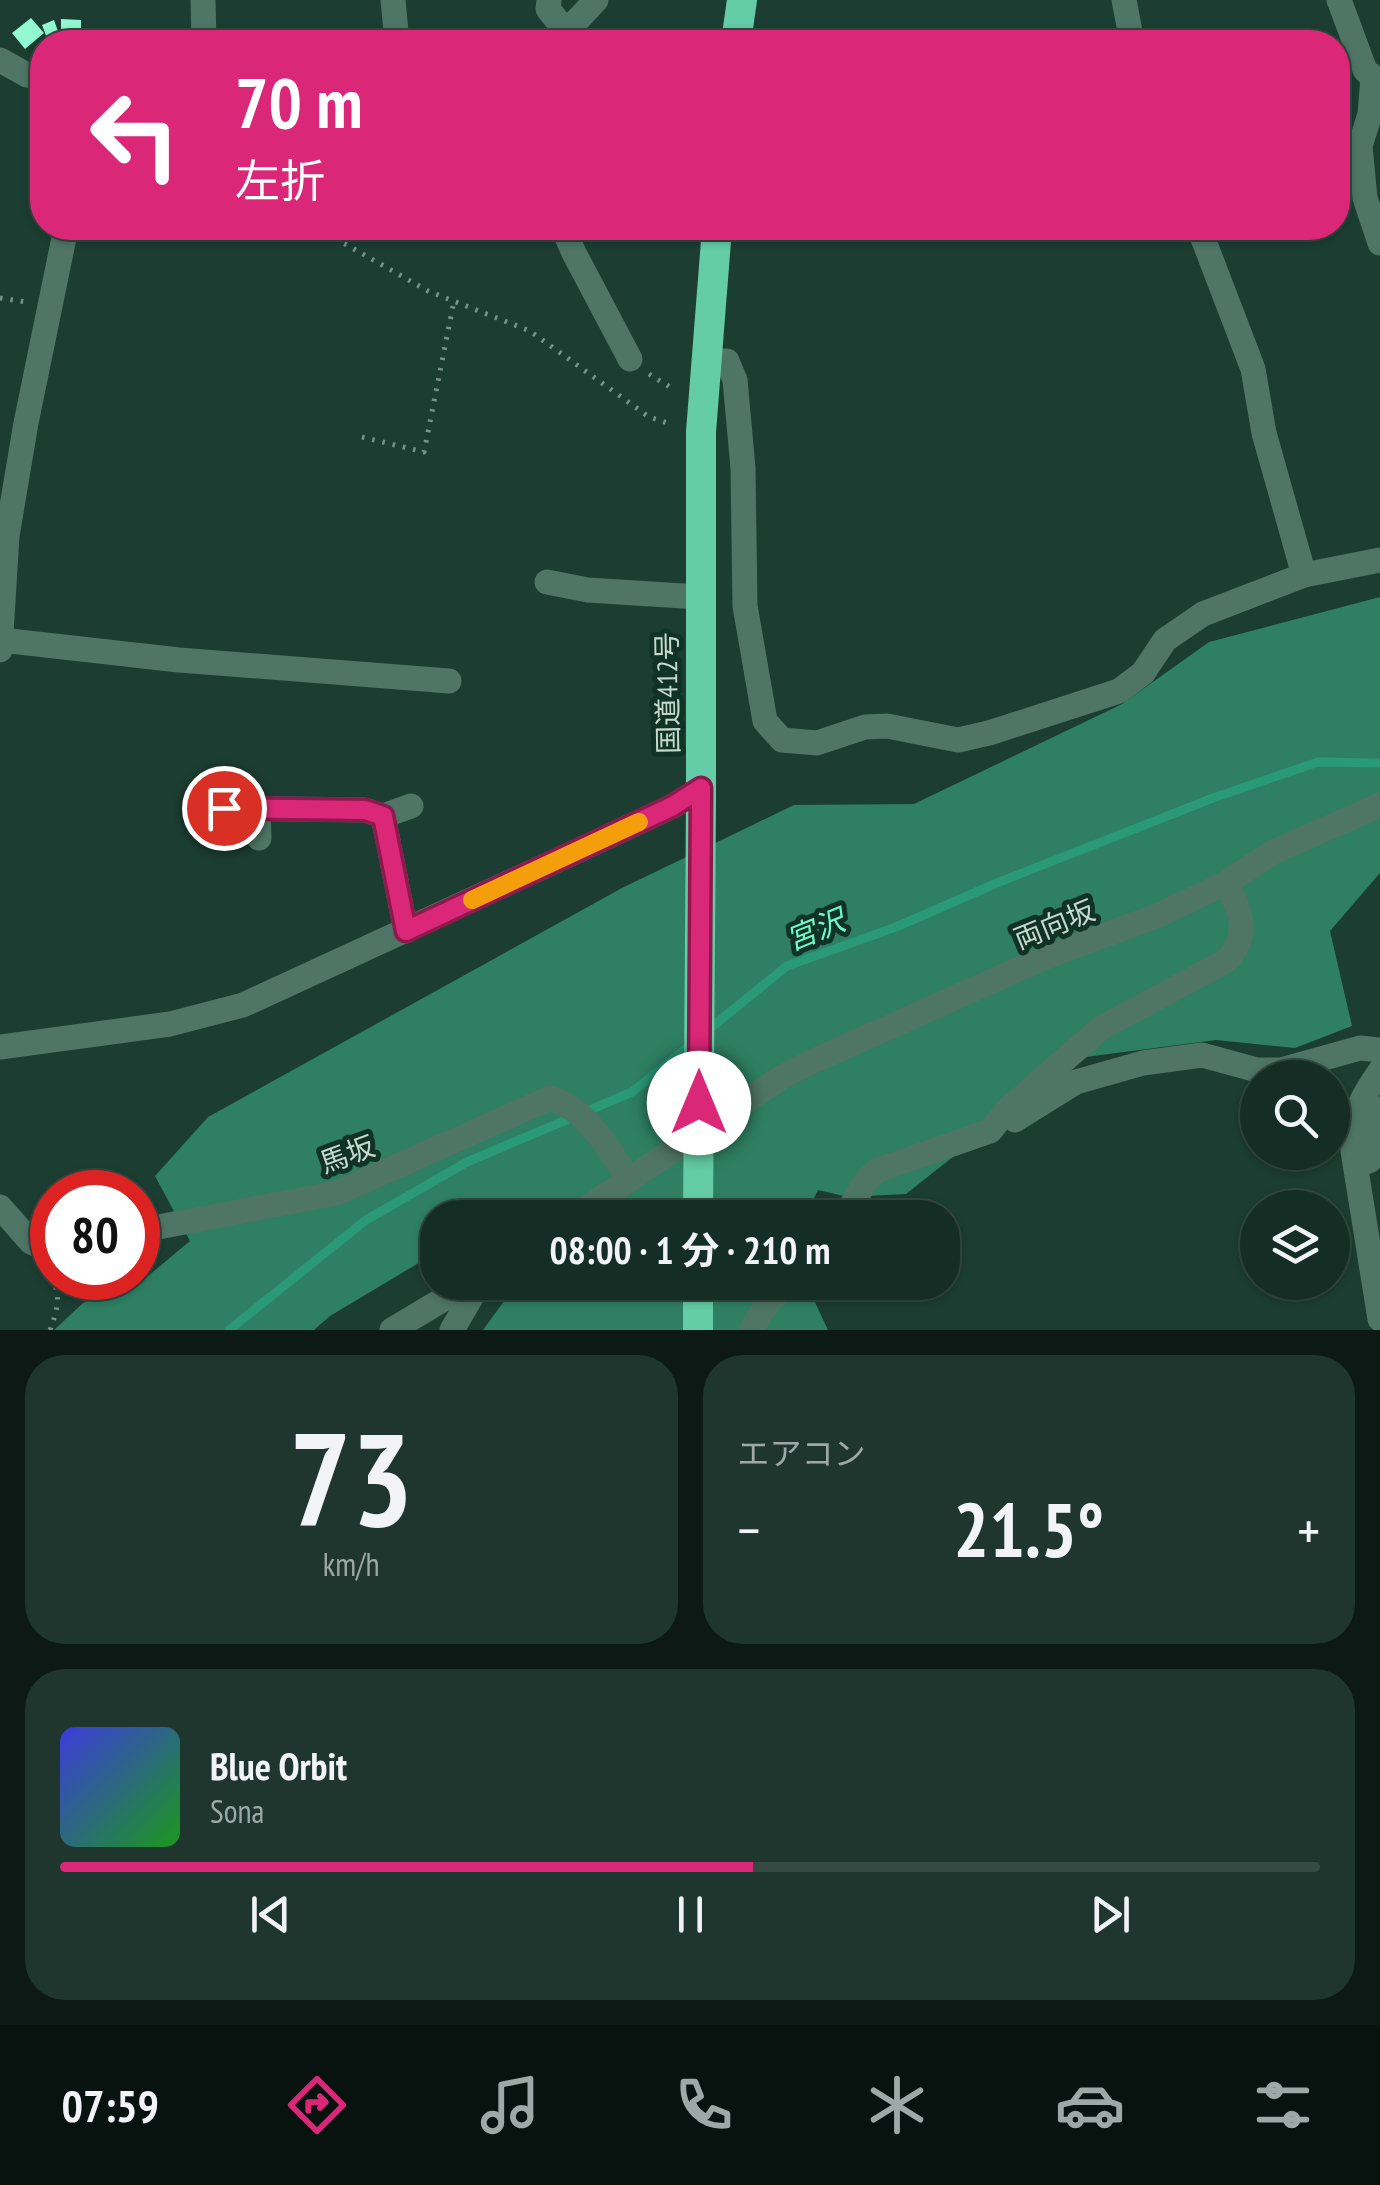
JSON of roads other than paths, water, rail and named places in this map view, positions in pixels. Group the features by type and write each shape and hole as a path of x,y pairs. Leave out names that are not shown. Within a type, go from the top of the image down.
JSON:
{"highway":[{"path":"738,30 742,0"},
{"name":"国道412号","path":"698,1200 702,416 717,240"}],"street":[{"path":"203,0 204,30"},
{"path":"392,0 396,30"},
{"path":"549,0 548,8 558,30"},
{"path":"569,30 596,0"},
{"path":"1124,0 1130,30"},
{"path":"1339,0 1365,70 1377,77 1360,146 1365,198 1380,243"},
{"path":"0,60 30,75"},
{"path":"0,650 8,536 26,423 64,240"},
{"path":"568,240 630,359"},
{"path":"1204,240 1253,369 1264,433 1304,575"},
{"path":"706,362 727,361 735,380 743,468 745,606 765,722 782,740 817,742 865,726 887,726 958,740 1008,727 1119,691 1143,673 1166,640 1203,614 1304,575 1380,560"},
{"path":"547,582 588,590 699,597"},
{"path":"1,640 179,672 413,692 449,681"},
{"path":"0,1047 170,1024 243,1005 701,793"},
{"name":"両向坂","path":"597,1200 809,1063 1046,958 1160,915 1226,883 1273,852 1380,805"},
{"path":"224,808 365,810 383,816 411,806"},
{"path":"258,810 259,838"},
{"path":"383,816 406,931"},
{"path":"990,1131 1008,1109 1101,1028 1236,952 1242,936 1242,916 1226,883"},
{"path":"854,1200 867,1178 878,1170 1016,1120 1076,1082 1143,1062 1202,1055 1257,1070 1281,1070 1360,1048 1380,1050"},
{"path":"1380,1072 1360,1100 1354,1124 1356,1166 1380,1319"},
{"name":"馬坂","path":"160,1227 337,1193 550,1098 564,1102 600,1134 628,1178"},
{"path":"1356,1166 1369,1161 1372,1128 1380,1109"},
{"path":"0,1208 30,1240"},
{"path":"392,1330 444,1300"},
{"path":"452,1330 467,1300"},
{"path":"751,1330 771,1300"}],"waterway":[{"name":"宮沢","path":"708,1030 787,966 896,927 1213,798 1318,762 1380,763"},
{"name":"宮沢","path":"229,1330 366,1220 467,1162 632,1092 693,1043"}]}
